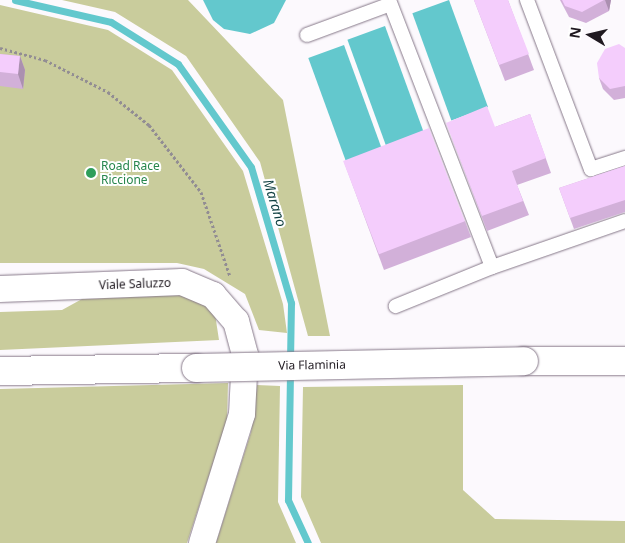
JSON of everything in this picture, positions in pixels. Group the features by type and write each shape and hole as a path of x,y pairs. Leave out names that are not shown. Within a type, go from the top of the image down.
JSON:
{"main road":[{"name":"Via Flaminia","path":"0,371 524,361 625,361"}],"street":[{"name":"Viale Saluzzo","path":"0,289 182,282 213,295 236,321 245,355 242,414 202,543"}],"lane":[{"path":"527,0 591,169 625,158"},
{"path":"307,35 389,3 492,267"},
{"path":"396,306 492,267 625,221"}],"path":[{"path":"0,48 45,60 108,92 149,125 177,156 201,192 228,261 236,321"}],"green space":[{"path":"62,0 188,0 283,100 330,336 308,336 260,162 186,56 115,12"},
{"path":"0,5 108,30 172,70 243,171 283,304 287,333 259,330 245,294 204,269 177,263 0,263"},
{"path":"181,295 201,301 215,314 219,340 0,350 0,312 62,310 82,299"},
{"path":"228,383 227,421 187,543 0,543 0,389"},
{"path":"257,385 280,386 278,502 296,543 216,543 251,432"},
{"path":"463,385 463,490 495,519 625,521 625,543 321,543 301,497 303,387"}],"water":[{"path":"203,0 286,0 274,23 250,34 224,29 213,20"},
{"path":"449,0 488,107 451,120 412,13"},
{"path":"385,26 424,133 386,147 347,40"},
{"path":"344,45 383,152 347,165 308,58"}],"building":[{"path":"474,0 508,0 529,54 499,65"},
{"path":"562,0 604,0 582,12 565,6"},
{"path":"619,44 625,48 625,86 610,89 599,78 597,63 605,49"},
{"path":"0,54 20,56 18,74 0,72"},
{"path":"487,106 495,127 530,114 546,158 512,171 523,201 482,216 446,123"},
{"path":"429,128 465,221 379,254 343,161"},
{"path":"625,166 625,200 570,218 559,188"}],"waterway":[{"name":"Marano","path":"15,0 111,22 178,64 251,167 291,303 290,362"},
{"name":"Marano","path":"290,373 288,500 308,543"}],"place":[{"name":"Road Race Riccione","path":"91,173"}]}
